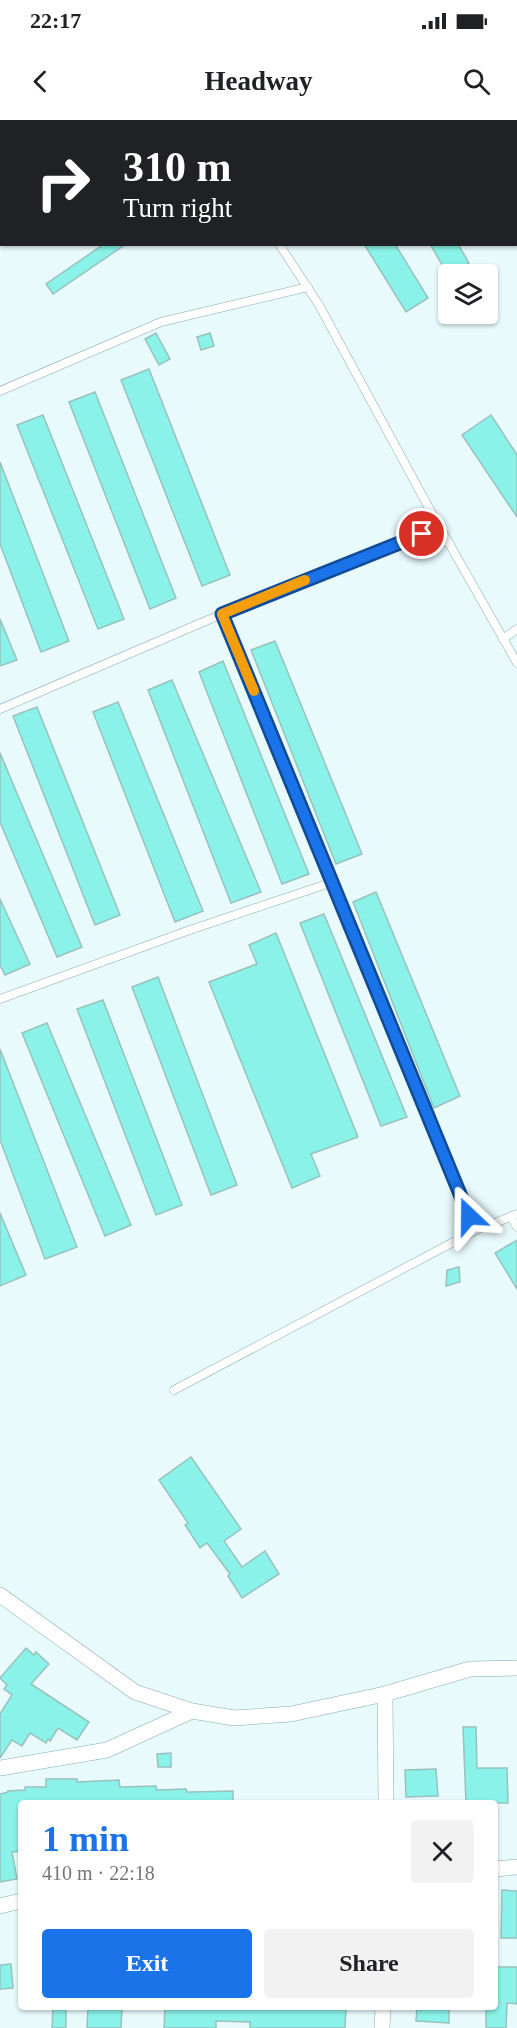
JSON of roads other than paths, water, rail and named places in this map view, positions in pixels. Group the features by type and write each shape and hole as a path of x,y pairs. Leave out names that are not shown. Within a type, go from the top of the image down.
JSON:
{"street":[{"path":"0,1595 135,1692 192,1711 234,1718 291,1714 385,1694 470,1669 517,1668"},
{"path":"385,1694 386,1800"},
{"path":"0,1768 107,1750 192,1711"},
{"path":"498,1869 517,1867"},
{"path":"0,1906 18,1902"},
{"path":"382,2028 383,2010"}],"lane":[{"path":"280,246 308,287 517,663"},
{"path":"0,391 161,322 308,287"},
{"path":"422,534 429,508"},
{"path":"0,709 222,614 422,534 450,544"},
{"path":"222,614 441,1150 469,1216 480,1228"},
{"path":"503,639 517,629"},
{"path":"0,999 187,931 333,882"},
{"path":"174,1390 480,1228 514,1216 517,1227"}]}
